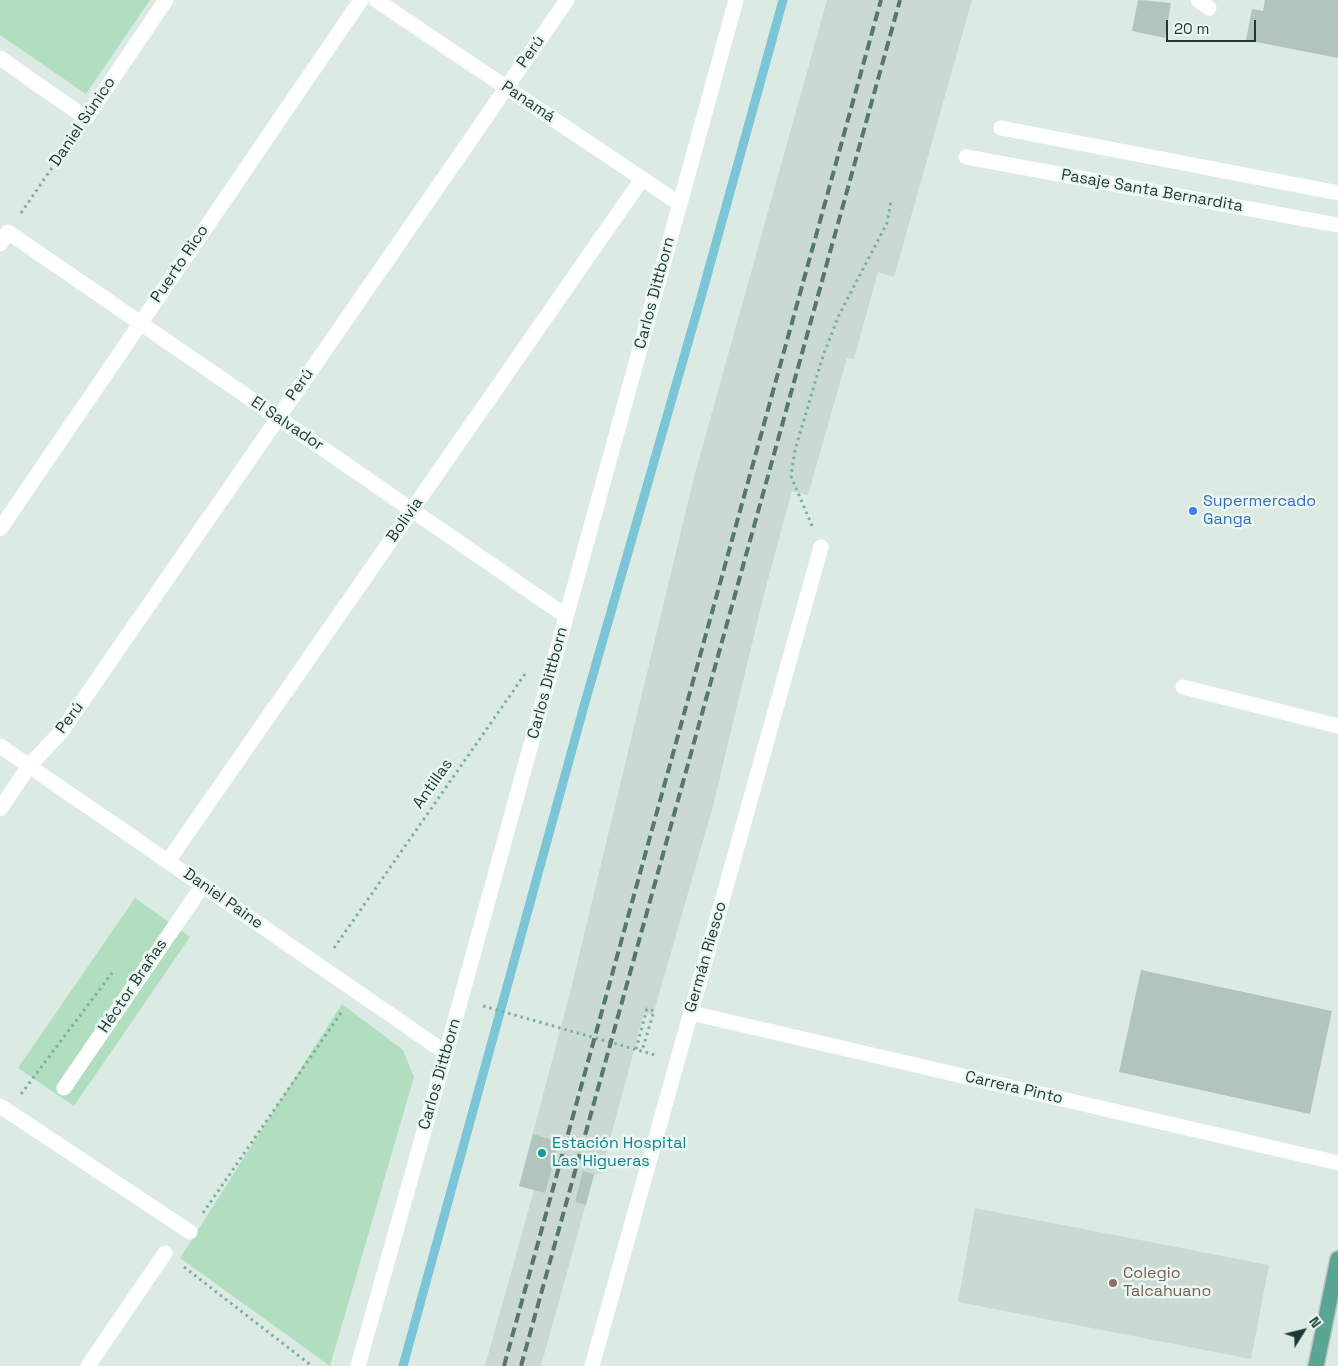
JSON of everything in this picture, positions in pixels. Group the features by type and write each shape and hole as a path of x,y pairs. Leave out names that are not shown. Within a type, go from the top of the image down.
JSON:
{"main road":[{"path":"1316,1366 1338,1258"}],"street":[{"name":"Daniel Súnico","path":"86,118 166,0"},
{"name":"Puerto Rico","path":"0,529 361,0"},
{"name":"Panamá","path":"376,0 680,204"},
{"name":"Perú","path":"0,809 29,766 61,732 567,0"},
{"name":"Carlos Dittborn","path":"358,1366 736,0"},
{"path":"0,58 86,118"},
{"path":"1001,128 1338,193"},
{"name":"Pasaje Santa Bernardita","path":"966,157 1338,225"},
{"name":"Bolivia","path":"168,861 642,178"},
{"name":"El Salvador","path":"4,238 140,323 566,616"},
{"name":"Germán Riesco","path":"592,1366 821,547"},
{"path":"1184,687 1338,726"},
{"name":"Daniel Paine","path":"0,746 446,1053"},
{"name":"Héctor Brañas","path":"64,1088 203,885"},
{"name":"Carrera Pinto","path":"691,1013 1338,1163"},
{"path":"4,1109 190,1232"},
{"path":"88,1366 165,1252"}],"path":[{"name":"Daniel Súnico","path":"4,238 86,118"},
{"path":"821,547 791,476 795,450 823,356 840,315 887,223 891,201"},
{"name":"Antillas","path":"321,967 526,673"},
{"path":"4,1109 115,969"},
{"path":"190,1232 356,991"},
{"path":"485,1007 642,1051 654,1011 647,1009 636,1049"},
{"path":"165,1252 312,1366"}],"shaded area":[{"path":"827,0 972,0 894,277 878,272 854,359 847,358 808,495 792,491 763,598 713,806 653,1015 644,1013 601,1173 594,1175 541,1366 485,1366 534,1190 519,1186 571,989 694,477"},
{"name":"Colegio Talcahuano","path":"975,1208 1269,1265 1251,1359 958,1302"}],"green space":[{"path":"0,0 150,0 86,94 0,35"},
{"path":"135,898 190,937 74,1106 18,1068"},
{"path":"342,1004 403,1050 414,1077 330,1366 180,1258"}],"building":[{"path":"1138,0 1171,3 1165,38 1132,31"},
{"path":"1265,0 1338,0 1338,58 1246,40 1252,9 1263,11"},
{"path":"1141,970 1332,1011 1310,1114 1119,1072"},
{"path":"533,1134 559,1142 545,1193 519,1186"},
{"path":"583,1171 594,1174 586,1205 575,1202"}],"waterway":[{"path":"403,1366 584,706 700,301 783,0"}],"railway":[{"path":"504,1366 881,0"},
{"path":"521,1366 900,0"}],"place":[{"name":"Supermercado Ganga","path":"1193,511"},
{"name":"Estación Hospital Las Higueras","path":"542,1153"},
{"name":"Colegio Talcahuano","path":"1113,1283"}]}
